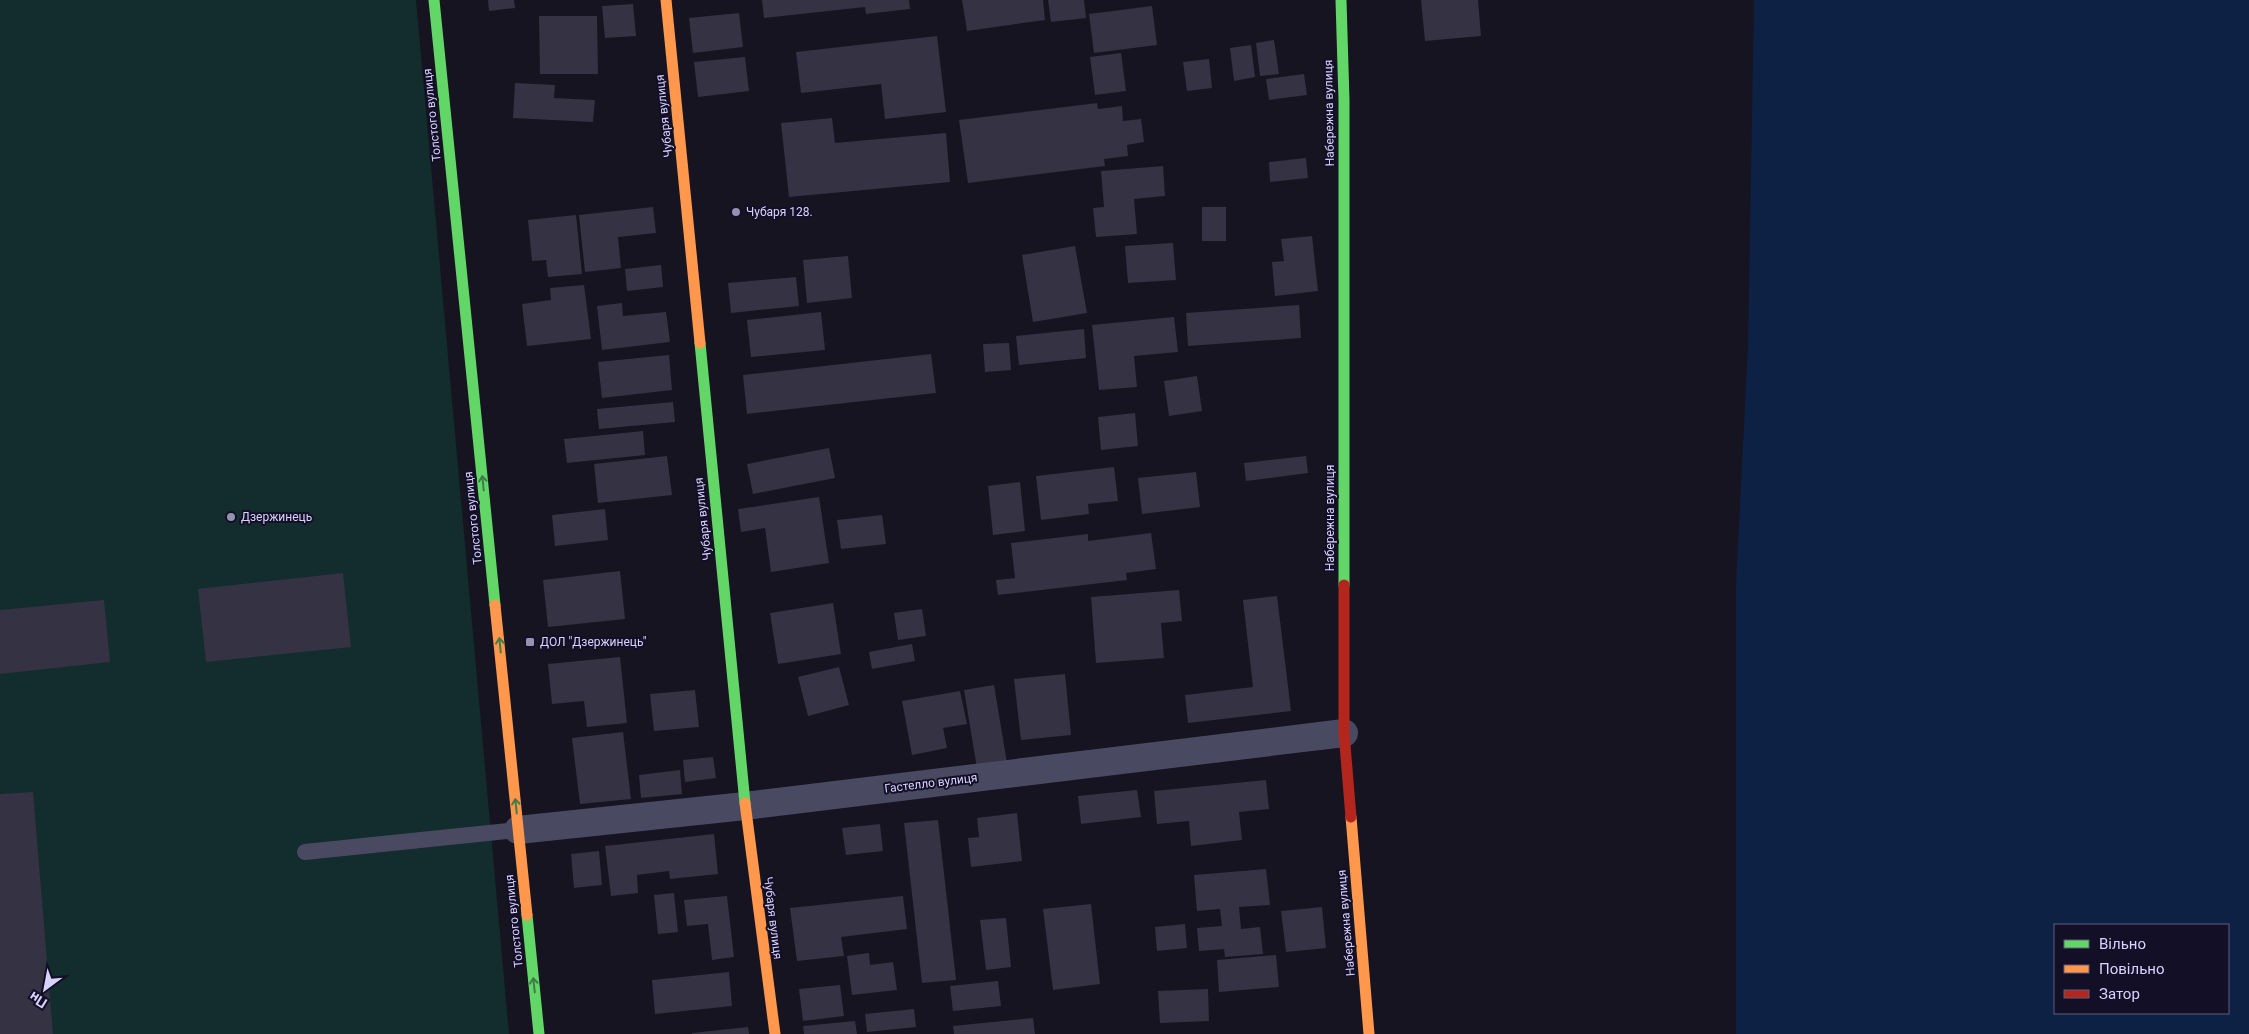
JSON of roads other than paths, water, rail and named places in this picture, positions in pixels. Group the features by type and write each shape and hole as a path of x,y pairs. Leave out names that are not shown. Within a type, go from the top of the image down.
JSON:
{"street":[{"name":"Толстого вулиця","path":"434,0 539,1034"},
{"name":"Чубаря вулиця","path":"666,0 745,806 774,1034"},
{"name":"Набережна вулиця","path":"1341,0 1344,130 1344,733 1369,1034"},
{"name":"Гастелло вулиця","path":"518,830 745,806 1344,733"}],"lane":[{"path":"306,852 518,830"}],"water":[{"path":"1754,0 2249,0 2249,1034 1736,1034 1736,585 1748,344"}],"place":[{"name":"Чубаря 128.","path":"736,212"},
{"name":"Дзержинець","path":"231,517"},
{"name":"ДОЛ \"Дзержинець\"","path":"530,642"}]}
